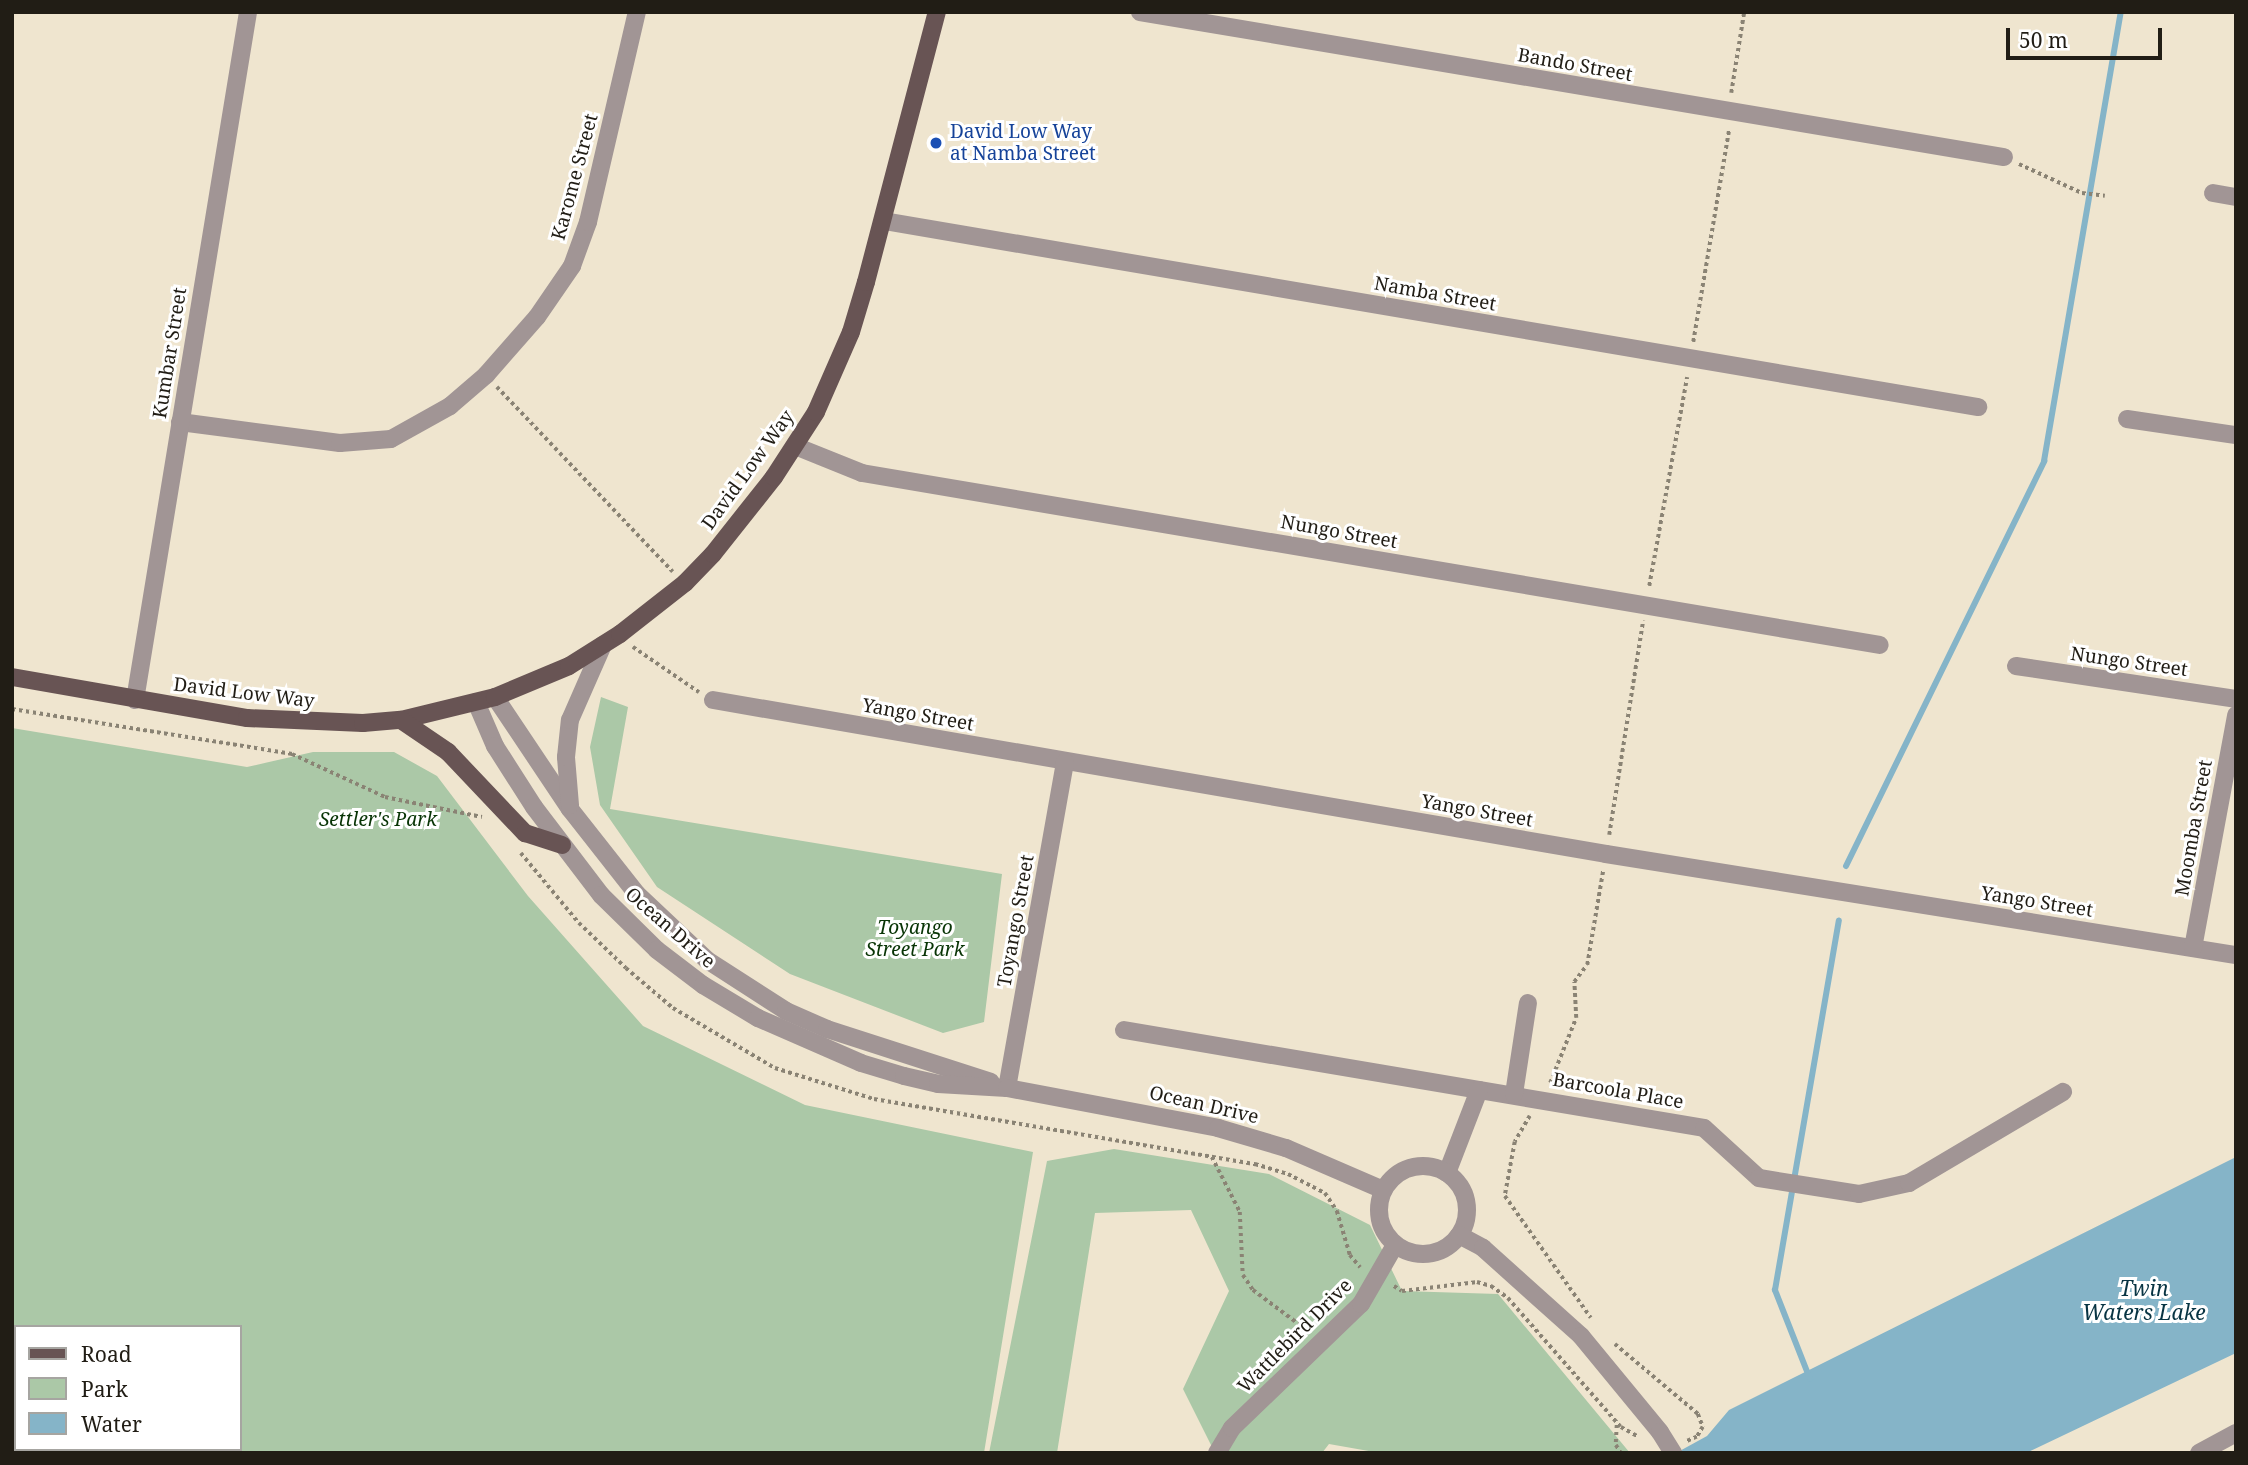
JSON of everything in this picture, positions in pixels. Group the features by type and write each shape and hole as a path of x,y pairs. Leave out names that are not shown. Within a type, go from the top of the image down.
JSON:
{"main road":[{"name":"David Low Way","path":"12,677 135,700 280,721 401,720 495,697 536,682 620,634 685,583 744,517 795,446 834,373 884,221 937,12"},
{"path":"401,720 449,752 525,832 562,845"}],"street":[{"name":"Kumbar Street","path":"135,700 248,12"},
{"name":"Karome Street","path":"180,422 327,442 391,439 450,406 486,375 537,317 572,266 588,222 637,12"},
{"name":"Bando Street","path":"1140,12 2004,157"},
{"path":"2213,193 2236,197"},
{"name":"Namba Street","path":"884,221 1978,407"},
{"path":"2127,419 2236,436"},
{"name":"Nungo Street","path":"795,446 862,473 1880,645"},
{"path":"570,809 566,757 570,720 603,645"},
{"name":"Nungo Street","path":"2017,666 2236,699"},
{"name":"Ocean Drive","path":"495,697 570,809 637,894 681,937 741,984 786,1011 867,1045 952,1067 1007,1088"},
{"name":"Yango Street","path":"713,700 1606,854 2236,955"},
{"name":"Ocean Drive","path":"476,702 495,746 562,845 601,895 657,950 703,985 758,1017 861,1063 904,1076 938,1084 1007,1088 1218,1128 1286,1148 1383,1191"},
{"name":"Moomba Street","path":"2193,948 2236,715"},
{"name":"Toyango Street","path":"1007,1088 1065,762"},
{"path":"1514,1094 1528,1003"},
{"name":"Barcoola Place","path":"1124,1030 1479,1090 1544,1098 1704,1128 1759,1178 1858,1194 1909,1183 2063,1092"},
{"path":"1447,1173 1479,1090"},
{"path":"1434,1167 1447,1173 1458,1182 1467,1209 1459,1235 1443,1249 1422,1254 1395,1245 1380,1220 1383,1191 1404,1170 1434,1167"},
{"path":"1459,1235 1483,1248 1581,1336 1673,1450"},
{"name":"Wattlebird Drive","path":"1217,1453 1232,1428 1361,1304 1395,1245"},
{"path":"2210,1450 2236,1433"}],"path":[{"path":"1596,1326 1505,1196 1516,1142 1544,1098 1576,1018 1574,982 1587,965 1645,606 1732,113 1744,12"},
{"path":"2004,157 2082,192 2105,196"},
{"path":"486,375 685,583"},
{"path":"620,634 646,659 713,700"},
{"path":"1212,1157 1240,1212 1243,1275 1253,1290 1322,1341"},
{"path":"1606,1335 1698,1415 1703,1427 1697,1437 1673,1450"},
{"path":"1618,1424 1616,1445 1621,1453"}],"green space":[{"name":"Toyango Street Park","path":"601,697 628,707 610,809 1002,874 984,1022 943,1033 790,974 657,887 600,805 590,747"},
{"name":"Settler's Park","path":"12,728 247,767 313,752 394,752 437,776 528,896 643,1026 805,1105 1033,1152 984,1453 12,1453"},
{"path":"1114,1149 1269,1174 1370,1225 1402,1291 1498,1294 1630,1453 1380,1453 1329,1444 1322,1453 1215,1453 1183,1389 1229,1291 1191,1210 1095,1213 1057,1453 989,1453 1047,1161"}],"water":[{"name":"Twin Waters Lake","path":"2236,1157 2236,1353 2026,1453 1676,1453 1707,1436 1729,1410"}],"waterway":[{"path":"1846,866 2044,461 2121,12"},
{"path":"1810,1379 1775,1290 1839,921"}],"place":[{"name":"David Low Way at Namba Street","path":"936,143"}]}
